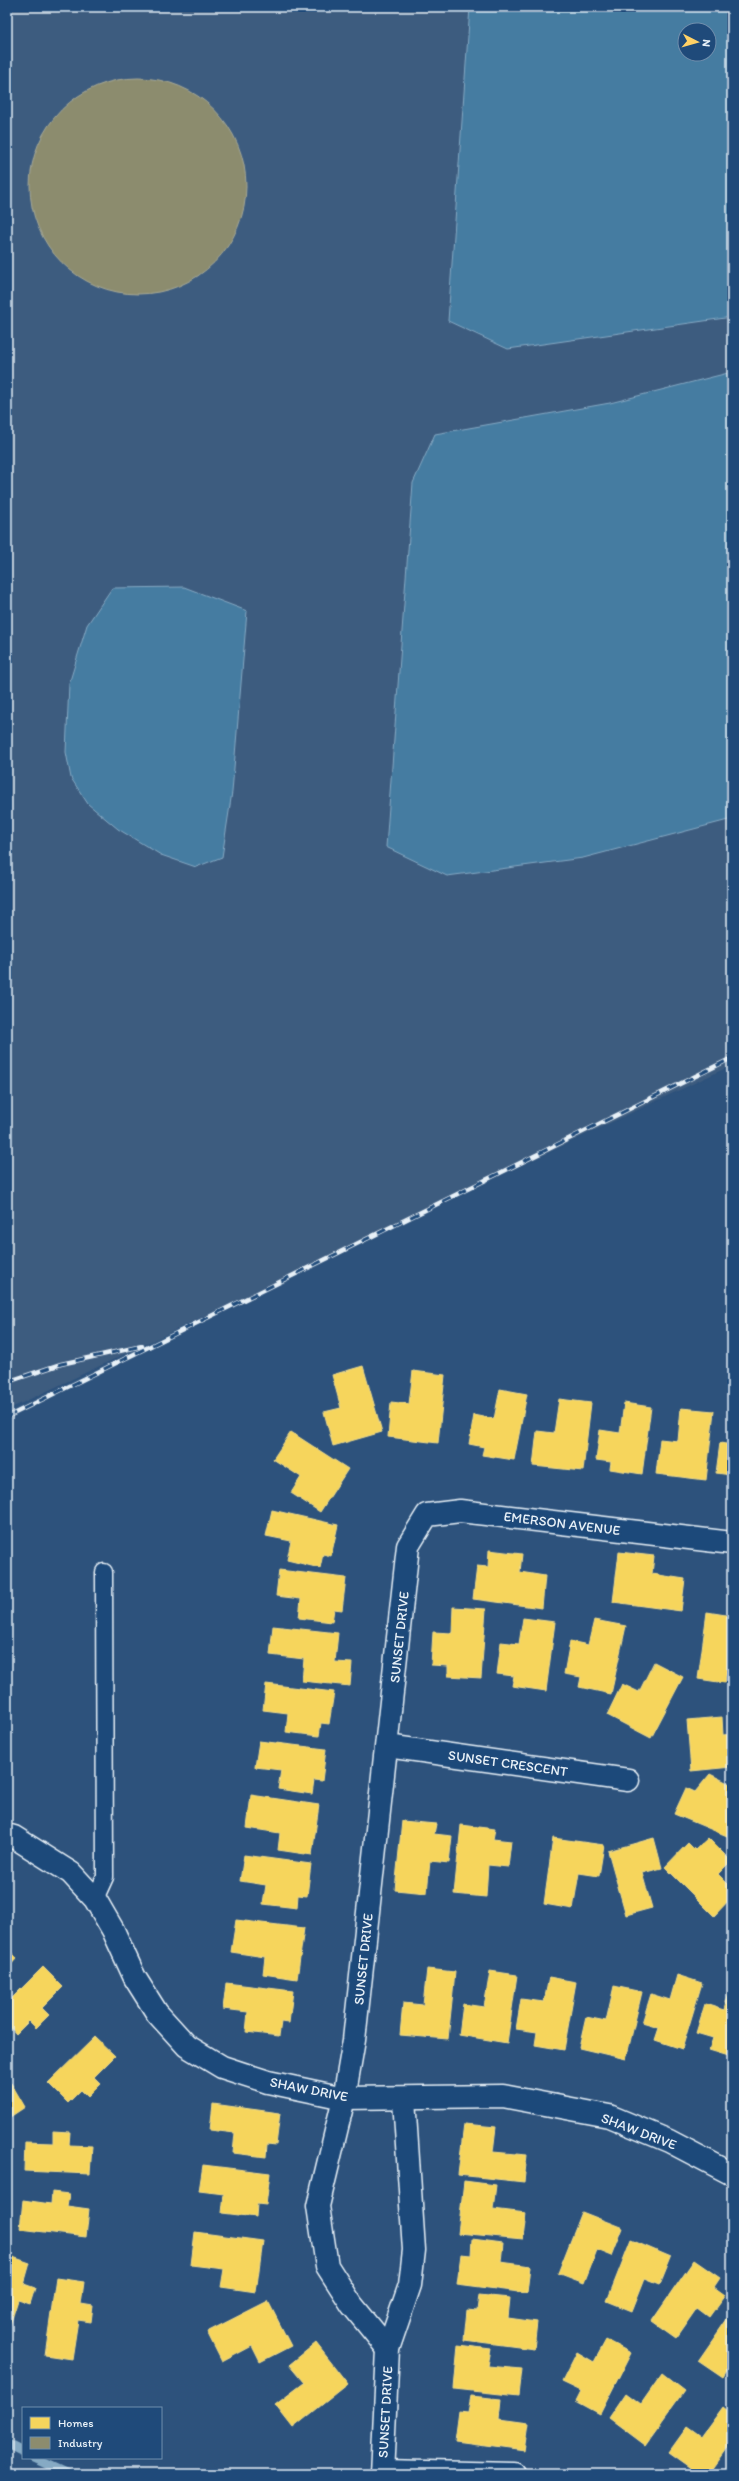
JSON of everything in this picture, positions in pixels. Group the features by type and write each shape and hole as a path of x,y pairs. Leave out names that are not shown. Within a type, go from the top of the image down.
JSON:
{"street":[{"name":"EMERSON AVENUE","path":"408,1546 427,1515 460,1511 732,1543"},
{"name":"SUNSET DRIVE","path":"388,2349 352,2305 327,2266 318,2206 344,2098 354,2040 408,1546"},
{"name":"SUNSET CRESCENT","path":"387,1746 628,1780"},
{"name":"SHAW DRIVE","path":"7,1835 14,1837 71,1873 95,1899 113,1930 135,1978 157,2013 187,2046 229,2069 268,2082 344,2098 404,2099 502,2096 609,2116 669,2141 732,2174"},
{"name":"SUNSET DRIVE","path":"382,2472 388,2349 410,2285 414,2250 404,2099"},
{"path":"382,2472 514,2474"}],"lane":[{"path":"95,1899 105,1877 104,1572"}],"shaded area":[{"path":"7,7 732,7 732,1065 7,1410"},
{"path":"470,7 732,7 732,317 508,349 448,321"},
{"path":"732,372 732,819 583,858 447,876 386,847 413,483 435,434 610,403"},
{"path":"184,587 247,611 232,792 222,857 196,867 161,855 118,829 88,804 71,778 66,752 69,684 87,625 112,588"}],"building: Homes":[{"path":"363,1366 382,1432 333,1446 324,1412 341,1408 332,1375"},
{"path":"413,1371 445,1375 438,1443 388,1437 391,1402 409,1404"},
{"path":"500,1389 527,1394 514,1460 482,1455 484,1447 469,1444 474,1415 494,1419"},
{"path":"559,1399 591,1403 583,1471 533,1466 537,1431 554,1433"},
{"path":"624,1403 651,1407 642,1474 610,1469 611,1462 596,1460 600,1430 620,1433"},
{"path":"681,1408 714,1411 706,1480 656,1474 660,1439 678,1441"},
{"path":"291,1432 348,1469 320,1512 291,1493 301,1477 273,1459"},
{"path":"720,1443 732,1445 732,1483 730,1482 731,1475 716,1473"},
{"path":"272,1510 338,1525 331,1556 323,1554 320,1568 287,1560 291,1541 266,1536"},
{"path":"489,1550 522,1554 520,1572 545,1576 542,1608 473,1599 477,1566 488,1567"},
{"path":"619,1552 654,1556 652,1574 685,1579 681,1611 613,1602"},
{"path":"279,1570 346,1578 342,1610 334,1609 332,1622 299,1618 301,1599 276,1596"},
{"path":"453,1607 486,1609 481,1678 448,1676 448,1666 431,1665 433,1632 452,1633"},
{"path":"707,1612 732,1616 732,1653 729,1653 725,1683 698,1679"},
{"path":"523,1618 555,1622 546,1691 512,1686 514,1676 497,1674 501,1642 519,1644"},
{"path":"594,1620 626,1626 611,1694 579,1687 581,1677 564,1674 570,1641 588,1645"},
{"path":"273,1626 338,1633 335,1662 352,1663 350,1686 302,1681 304,1659 270,1655"},
{"path":"654,1662 683,1677 651,1738 607,1715 622,1684 639,1692"},
{"path":"266,1684 334,1692 329,1724 321,1723 319,1736 286,1732 288,1713 263,1710"},
{"path":"722,1717 723,1735 732,1734 732,1767 691,1771 687,1720"},
{"path":"259,1741 326,1749 322,1781 314,1780 312,1794 278,1789 281,1770 255,1767"},
{"path":"710,1774 732,1785 732,1838 674,1814 686,1788 695,1792"},
{"path":"251,1795 319,1805 312,1855 278,1850 280,1833 247,1828"},
{"path":"402,1821 436,1824 434,1834 452,1836 449,1863 430,1861 427,1893 395,1890"},
{"path":"461,1825 495,1829 493,1839 511,1841 508,1867 488,1865 486,1897 454,1894"},
{"path":"553,1838 604,1845 599,1876 579,1873 573,1909 544,1904"},
{"path":"654,1838 662,1868 642,1873 652,1908 626,1915 608,1851"},
{"path":"708,1838 731,1861 718,1874 732,1888 732,1897 714,1916 665,1867 688,1843 695,1850"},
{"path":"244,1855 311,1864 307,1896 298,1895 297,1908 263,1904 266,1885 240,1881"},
{"path":"236,1920 304,1928 297,1979 263,1974 265,1957 231,1952"},
{"path":"7,1948 17,1958 7,1969"},
{"path":"43,1967 63,1987 42,2008 49,2015 36,2028 29,2021 16,2034 7,2024 7,2003"},
{"path":"427,1969 455,1972 448,2039 400,2035 403,2003 423,2005"},
{"path":"490,1971 517,1975 507,2043 459,2035 463,2004 484,2007"},
{"path":"677,1975 702,1983 682,2049 655,2040 659,2028 642,2023 651,1994 670,2000"},
{"path":"549,1977 576,1982 564,2050 535,2045 537,2032 516,2029 521,1999 544,2002"},
{"path":"226,1983 293,1991 289,2023 281,2022 279,2036 246,2032 248,2012 223,2009"},
{"path":"731,1985 732,2057 709,2050 713,2038 696,2033 705,2004 724,2010"},
{"path":"614,1986 642,1992 626,2059 579,2048 586,2017 606,2021"},
{"path":"95,2037 115,2056 94,2077 101,2084 88,2097 81,2090 68,2103 48,2083"},
{"path":"11,2083 25,2107 7,2119 7,2086"},
{"path":"213,2104 280,2113 276,2145 267,2144 266,2157 233,2153 235,2133 210,2130"},
{"path":"464,2124 496,2127 493,2152 527,2155 524,2182 458,2175"},
{"path":"53,2131 70,2132 69,2145 92,2146 90,2174 24,2171 25,2142 53,2143"},
{"path":"203,2165 270,2173 266,2205 257,2204 256,2217 222,2213 224,2194 199,2191"},
{"path":"464,2181 496,2185 493,2209 526,2213 523,2239 458,2233"},
{"path":"52,2192 69,2194 67,2206 89,2209 86,2237 20,2229 23,2200 51,2204"},
{"path":"582,2212 623,2228 612,2256 597,2250 584,2283 558,2273"},
{"path":"195,2232 263,2241 256,2292 221,2287 224,2269 191,2265"},
{"path":"472,2239 503,2243 501,2262 530,2266 527,2293 457,2284 461,2254 471,2255"},
{"path":"631,2240 671,2257 660,2284 645,2278 632,2311 607,2301"},
{"path":"7,2255 30,2263 24,2284 35,2288 30,2304 18,2300 7,2334"},
{"path":"694,2260 720,2278 714,2287 725,2295 709,2317 697,2308 676,2338 652,2321"},
{"path":"56,2278 84,2282 81,2304 93,2306 91,2322 78,2320 72,2359 45,2355"},
{"path":"479,2295 510,2298 508,2318 537,2322 534,2349 464,2340 467,2310 477,2311"},
{"path":"268,2301 291,2346 260,2362 252,2346 222,2362 207,2332"},
{"path":"732,2312 732,2364 723,2378 698,2361"},
{"path":"606,2340 631,2353 600,2414 576,2401 581,2391 562,2382 577,2352 594,2362"},
{"path":"316,2343 348,2384 293,2428 275,2405 304,2383 289,2365"},
{"path":"458,2345 491,2349 488,2366 522,2369 519,2396 454,2389"},
{"path":"662,2374 684,2391 645,2445 609,2418 626,2393 641,2404"},
{"path":"471,2396 501,2399 499,2419 529,2423 525,2450 455,2441 459,2411 468,2412"},
{"path":"723,2407 732,2414 732,2442 709,2474 700,2474 669,2452 687,2427 701,2437"}],"building: Industry":[{"path":"127,78 149,78 179,86 189,91 207,102 222,117 238,145 246,175 246,197 238,227 222,255 207,270 179,286 159,292 149,294 127,294 97,286 87,281 69,270 54,255 38,227 32,207 30,197 30,175 38,145 43,135 54,117 69,102 97,86 117,80"}],"waterway":[{"path":"7,2444 22,2452"},
{"path":"36,2459 69,2474"}],"railway":[{"path":"7,1417 732,1058"},
{"path":"7,1382 61,1364 142,1346"}]}
